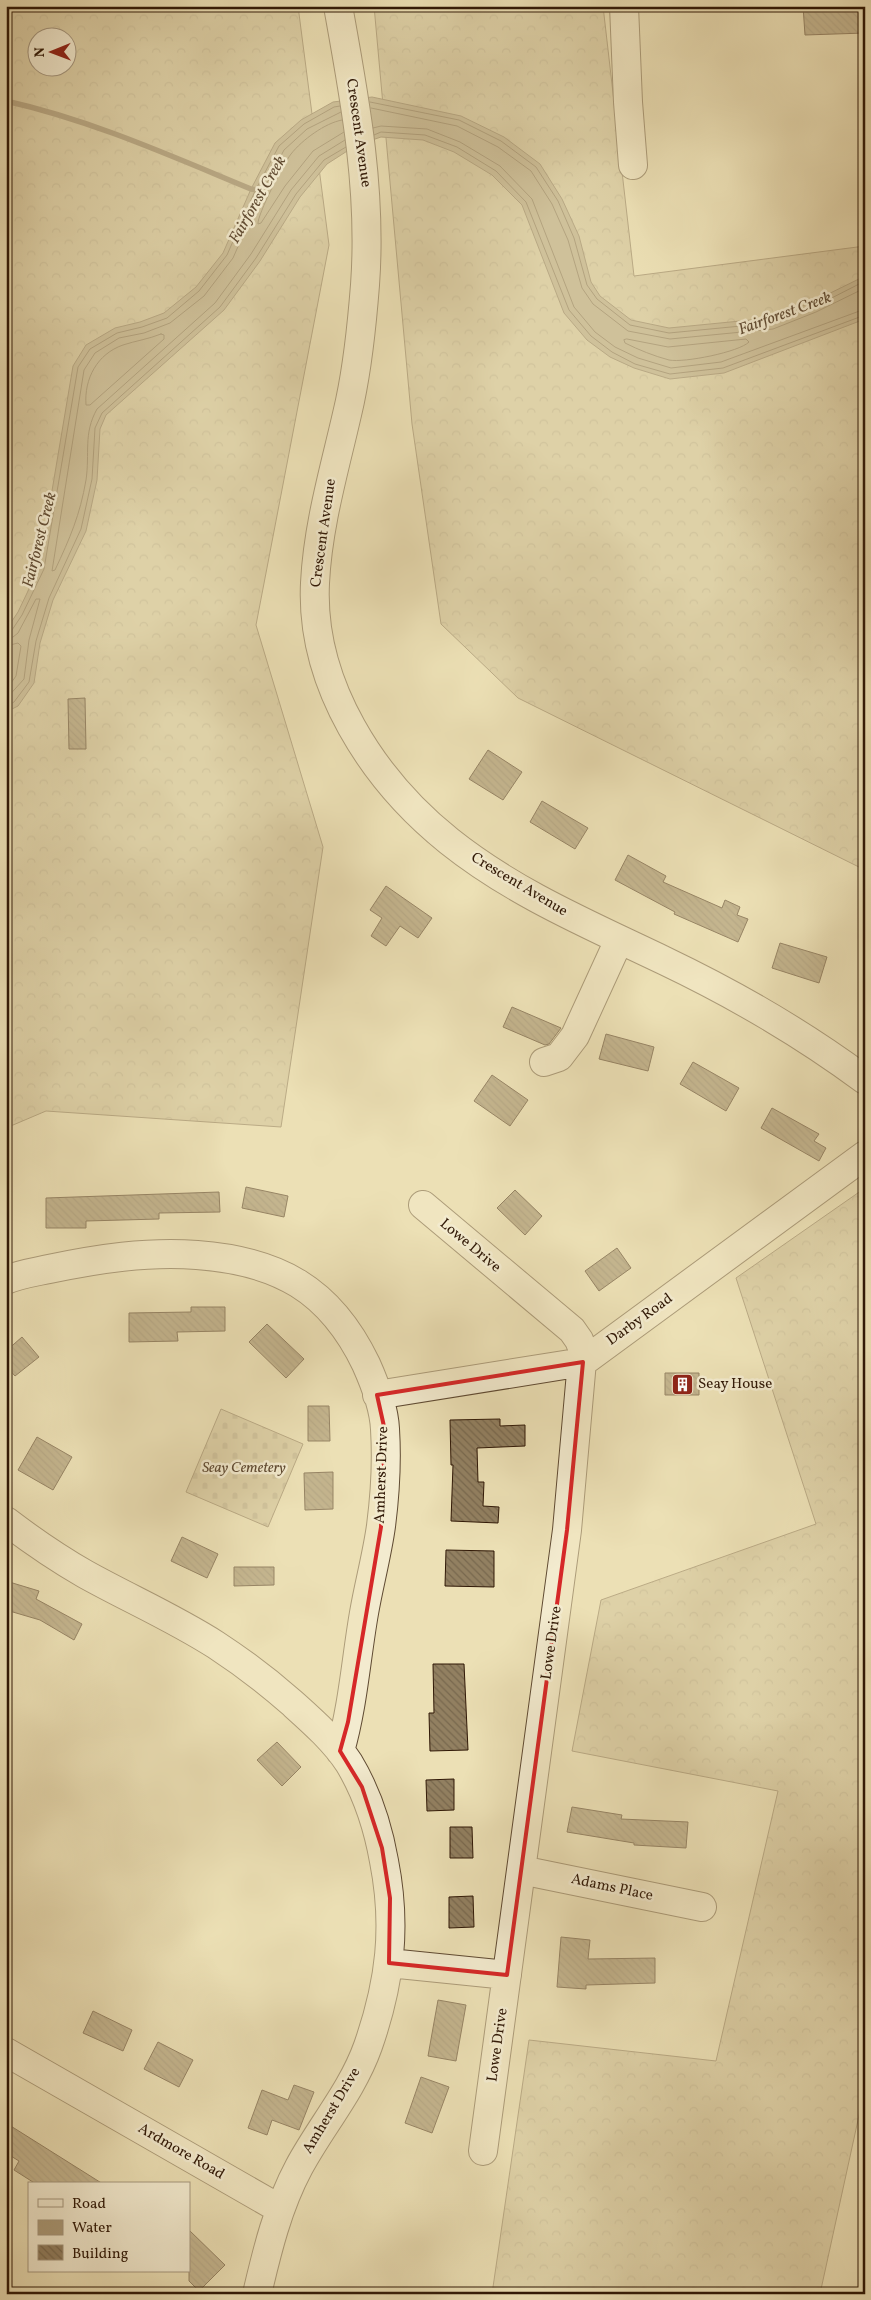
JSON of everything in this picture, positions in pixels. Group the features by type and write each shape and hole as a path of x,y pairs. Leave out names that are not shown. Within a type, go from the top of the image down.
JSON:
{"street":[{"name":"Crescent Avenue","path":"338,6 348,59 367,199 365,282 360,341 350,401 334,462 315,580 316,623 332,682 348,720 368,755 392,787 420,817 451,843 521,890 569,916 667,962 744,1003 792,1031 865,1080"},
{"path":"624,6 628,102 634,165"},
{"path":"544,1062 559,1056 575,1036 619,940"},
{"name":"Darby Road","path":"378,1395 583,1362 865,1155"},
{"name":"Lowe Drive","path":"423,1205 572,1330 583,1350 567,1530 483,2151"},
{"name":"Amherst Drive","path":"6,1280 66,1266 160,1254 213,1256 265,1268 289,1278 311,1291 330,1308 356,1344 378,1395 383,1412 385,1430 381,1527 364,1614 348,1722 340,1751"},
{"name":"Amherst Drive","path":"6,1521 37,1545 84,1573 161,1613 240,1661 312,1720 340,1751 362,1787 382,1848 390,1898 391,1931 389,1963 380,2011 365,2054 339,2105 299,2167 280,2209"},
{"name":"Adams Place","path":"521,1870 702,1907"},
{"path":"389,1963 507,1975"},
{"name":"Ardmore Road","path":"6,2052 280,2209"},
{"path":"257,2294 280,2209"}],"highlighted area":[{"path":"583,1362 567,1530 507,1975 389,1963 390,1898 382,1848 362,1787 340,1751 348,1722 381,1527 385,1431 377,1395"}],"green space":[{"path":"6,6 298,6 329,245 256,625 323,847 281,1127 46,1111 6,1128"},
{"path":"374,6 603,6 634,276 865,246 865,870 518,698 441,624 412,424"},
{"path":"865,1188 865,2088 820,2294 492,2294 529,2040 716,2061 778,1791 572,1751 601,1600 816,1524 736,1278"},
{"name":"Seay Cemetery","path":"221,1409 303,1444 268,1527 186,1492"}],"water":[{"name":"Fairforest Creek","path":"372,97 461,116 504,137 540,164 562,199 579,236 591,282 600,296 631,320 669,328 771,318 812,302 865,276 865,319 724,373 670,379 634,368 610,357 587,340 564,313 522,205 492,175 454,152 423,140 381,137 355,146 327,164 300,197 260,261 224,310 106,415 100,429 97,480 86,531 53,600 40,643 34,683 18,706 6,712 6,630 18,612 39,568 73,366 86,345 115,328 140,322 164,313 196,287 223,253 251,189 275,143 301,120 333,102"}],"building":[{"path":"803,6 865,6 865,33 805,35"},
{"path":"85,698 86,749 69,749 68,699"},
{"path":"488,750 522,772 503,800 469,779"},
{"path":"542,801 588,828 575,849 530,822"},
{"path":"628,855 666,876 663,882 722,908 725,900 740,907 737,915 748,919 738,942 674,914 675,912 615,880"},
{"path":"386,886 432,918 418,938 400,926 386,946 371,936 382,918 370,910"},
{"path":"780,943 827,957 819,983 772,968"},
{"path":"512,1007 561,1028 549,1044 545,1045 503,1027"},
{"path":"606,1034 654,1047 648,1071 599,1059"},
{"path":"693,1062 739,1088 726,1111 680,1084"},
{"path":"492,1075 528,1100 510,1126 474,1101"},
{"path":"772,1108 819,1134 814,1141 826,1148 819,1161 761,1128"},
{"path":"246,1187 288,1196 284,1217 242,1208"},
{"path":"515,1190 542,1216 525,1235 497,1208"},
{"path":"219,1192 220,1212 159,1213 159,1219 86,1221 86,1228 46,1228 46,1198"},
{"path":"617,1248 631,1268 599,1291 585,1271"},
{"path":"191,1307 225,1307 225,1331 177,1332 178,1341 129,1342 129,1313 191,1312"},
{"path":"267,1324 304,1359 286,1378 249,1342"},
{"path":"22,1337 39,1357 15,1376 6,1366 6,1351"},
{"name":"Seay House","path":"665,1373 699,1373 699,1395 665,1395"},
{"path":"308,1406 329,1406 330,1441 308,1441"},
{"path":"500,1419 500,1426 525,1425 525,1446 477,1448 478,1482 484,1482 483,1506 499,1507 498,1523 451,1521 453,1465 451,1465 450,1420"},
{"path":"37,1437 72,1457 53,1490 18,1470"},
{"path":"333,1472 333,1509 305,1510 304,1473"},
{"path":"182,1537 218,1554 207,1578 171,1561"},
{"path":"446,1550 494,1551 494,1587 445,1586"},
{"path":"234,1567 274,1567 274,1585 234,1586"},
{"path":"6,1581 39,1591 36,1599 82,1624 74,1640 40,1620 6,1610"},
{"path":"433,1664 464,1664 468,1750 430,1751 429,1713 434,1713"},
{"path":"277,1742 301,1767 282,1786 257,1760"},
{"path":"454,1779 454,1810 427,1811 426,1780"},
{"path":"572,1807 622,1815 621,1819 688,1822 686,1848 634,1845 634,1843 567,1832"},
{"path":"450,1827 472,1827 473,1858 450,1858"},
{"path":"473,1896 474,1927 449,1928 449,1897"},
{"path":"561,1937 590,1940 588,1959 655,1958 655,1983 586,1985 586,1989 557,1987"},
{"path":"438,2000 466,2005 456,2061 428,2056"},
{"path":"93,2011 132,2030 123,2051 83,2033"},
{"path":"158,2042 193,2060 179,2087 144,2069"},
{"path":"421,2077 449,2087 432,2133 405,2123"},
{"path":"294,2085 314,2092 299,2130 272,2120 267,2135 248,2128 262,2090 288,2100"},
{"path":"6,2123 100,2182 33,2182 14,2170 19,2161 6,2153"},
{"path":"190,2231 225,2265 199,2291 189,2281"}],"waterway":[{"name":"Fairforest Creek","path":"6,101 100,128 251,189 258,190"}],"place":[{"name":"Seay House","path":"682,1384"}]}
